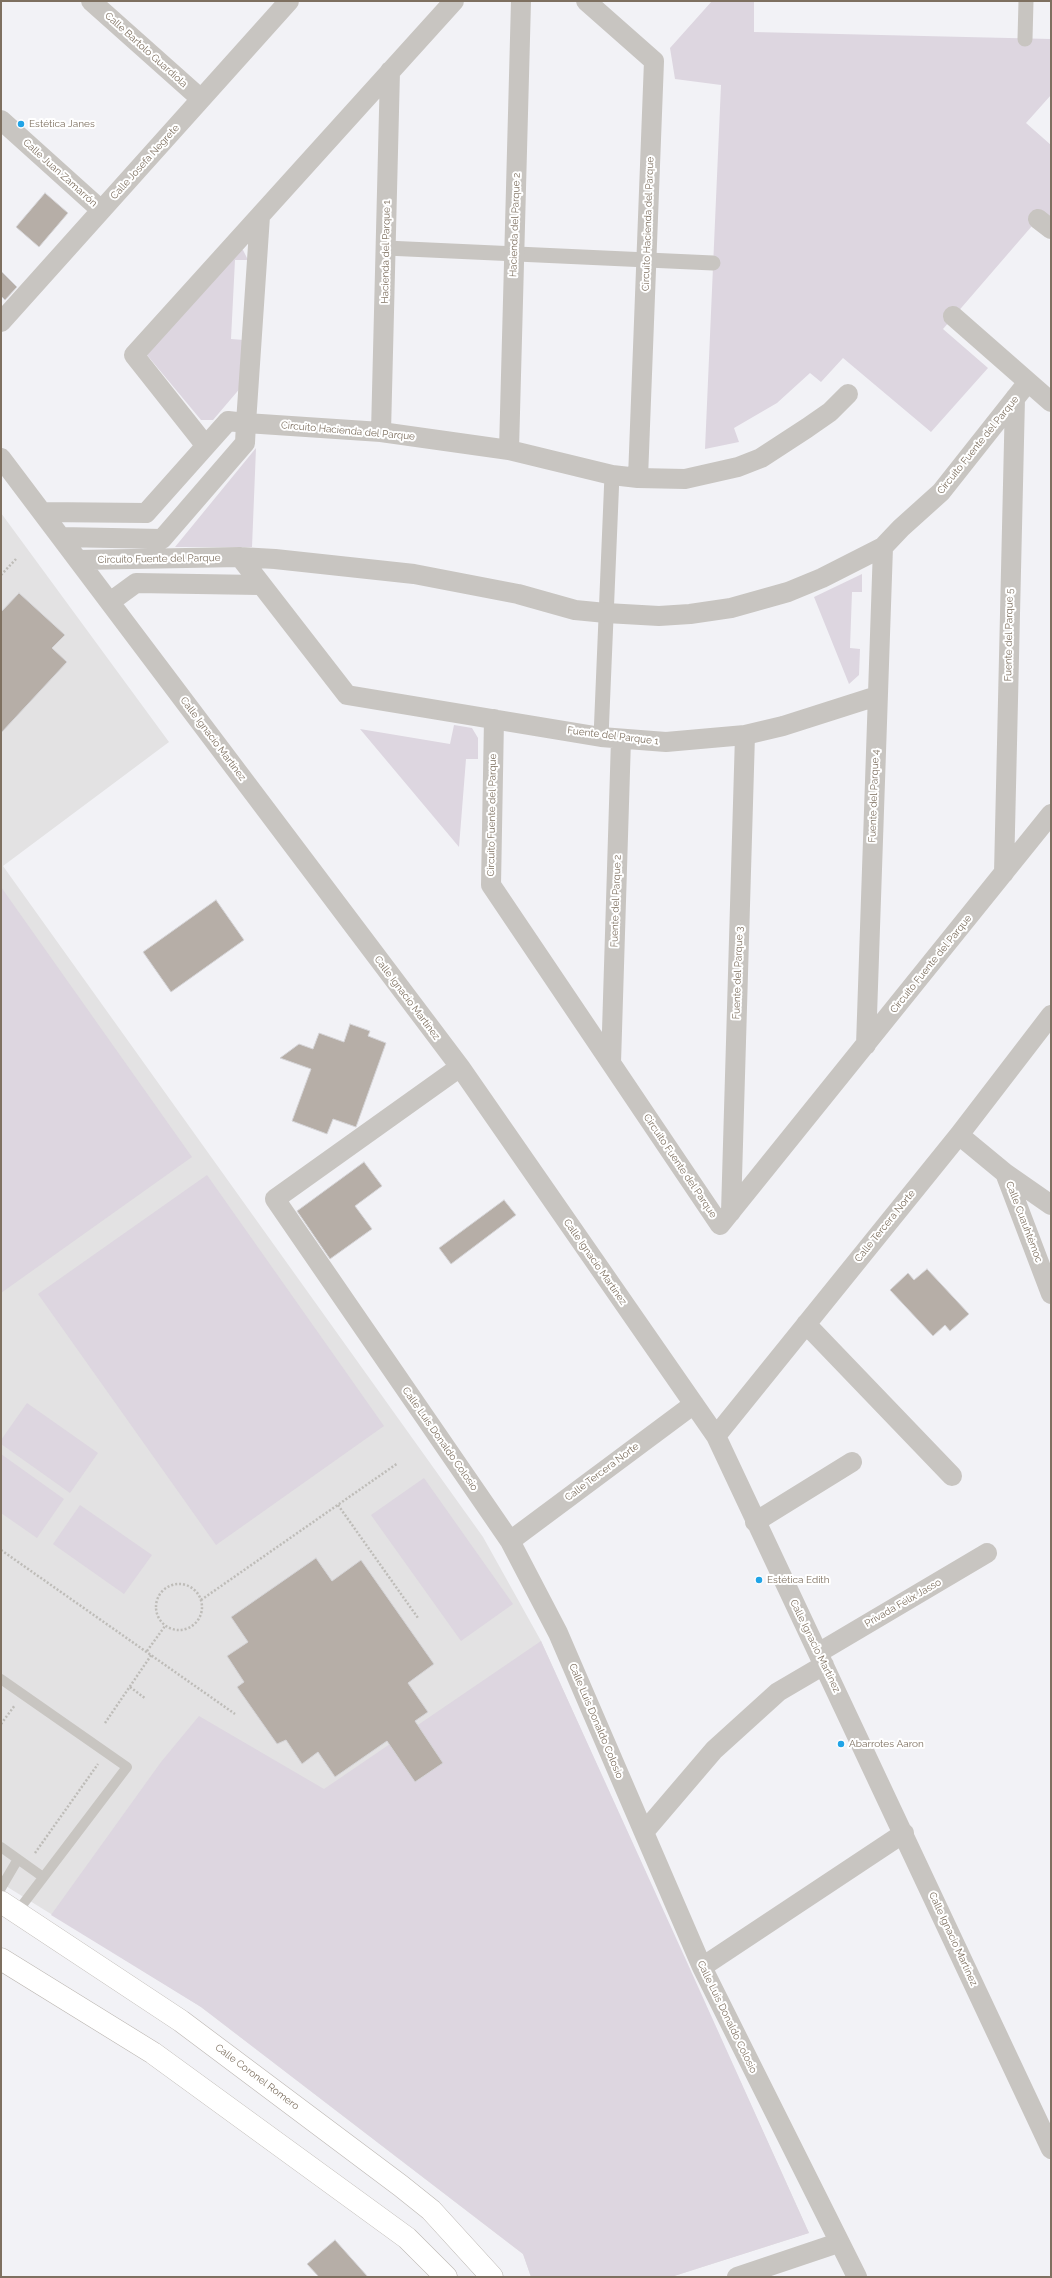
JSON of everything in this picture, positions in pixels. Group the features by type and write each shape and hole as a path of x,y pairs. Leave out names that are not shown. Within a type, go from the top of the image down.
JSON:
{"main road":[{"name":"Calle Coronel Romero","path":"9,1907 182,2021 401,2186 431,2210 492,2277"},
{"path":"1,1959 153,2053 408,2238 446,2277"}],"street":[{"name":"Calle Bartolo Guardiola","path":"91,1 201,99"},
{"name":"Calle Josefa Negrete","path":"1,322 289,1"},
{"path":"206,446 134,356 454,1"},
{"name":"Hacienda del Parque 2","path":"509,450 521,1"},
{"name":"Circuito Hacienda del Parque","path":"586,1 654,61 638,478"},
{"path":"1025,39 1026,1"},
{"name":"Hacienda del Parque 1","path":"381,432 390,71"},
{"name":"Calle Juan Zamarrón","path":"1,120 101,210"},
{"path":"61,537 162,539 245,443 260,216"},
{"path":"386,248 713,263"},
{"path":"953,316 1051,402"},
{"name":"Circuito Fuente del Parque","path":"78,560 240,557 414,574 518,594 575,610 606,613 660,616 690,614 753,603 788,592 822,578 883,547 901,528 941,492 1028,382"},
{"name":"Circuito Hacienda del Parque","path":"42,512 146,513 228,421 381,432 509,450 612,475 638,478 685,479 738,467 761,458 830,412 848,394"},
{"name":"Fuente del Parque 5","path":"1004,873 1015,398"},
{"name":"Calle Ignacio Martínez","path":"1,458 460,1067 716,1436 755,1522 904,1833 1051,2149"},
{"path":"601,737 612,475"},
{"name":"Fuente del Parque 4","path":"866,1045 883,547"},
{"path":"240,557 259,584"},
{"path":"110,602 136,583 259,584"},
{"name":"Fuente del Parque 1","path":"259,584 347,695 601,737 666,742 745,735 783,726 877,696"},
{"name":"Circuito Fuente del Parque","path":"494,719 492,885 720,1226 1051,814"},
{"name":"Fuente del Parque 3","path":"731,1212 745,735"},
{"name":"Fuente del Parque 2","path":"611,1063 621,739"},
{"name":"Calle Tercera Norte","path":"716,1436 959,1135 1051,1015"},
{"name":"Calle Luis Donaldo Colosio","path":"460,1067 275,1199 510,1541 558,1633 702,1967 838,2243 857,2277"},
{"path":"959,1135 1005,1173 1051,1205"},
{"name":"Calle Cuauhtémoc","path":"1005,1173 1051,1294"},
{"path":"806,1324 952,1476"},
{"name":"Calle Tercera Norte","path":"510,1541 694,1404"},
{"path":"755,1522 852,1462"},
{"name":"Privada Félix Jasso","path":"644,1832 714,1750 778,1692 821,1659 987,1554"},
{"path":"702,1967 904,1833"},
{"path":"737,2277 838,2243"}],"lane":[{"path":"1,1679 126,1767 43,1876 9,1907"},
{"path":"1,1848 43,1876"},
{"path":"1,1888 22,1862"}],"path":[{"path":"1,575 16,559"},
{"path":"201,1600 398,1463"},
{"path":"338,1505 418,1618"},
{"path":"1,1550 152,1654 235,1714"},
{"path":"174,1584 188,1585 195,1590 201,1600 202,1611 194,1624 180,1630 165,1626 160,1620 155,1606 161,1592 174,1584"},
{"path":"147,1651 165,1626"},
{"path":"105,1723 152,1654"},
{"path":"130,1687 146,1699"},
{"path":"1,1724 22,1694"},
{"path":"22,1862 106,1752"}],"shaded area":[{"path":"712,1 754,1 754,32 1051,39 1051,95 1026,123 1051,145 1051,219 1038,219 943,329 988,368 931,432 843,358 821,382 810,373 777,403 734,428 739,442 705,449 721,85 675,79 670,48"},
{"path":"236,250 243,250 248,260 235,260 231,339 244,340 242,386 213,420 201,420 147,355"},
{"path":"256,448 252,547 175,547"},
{"path":"1,513 169,742 3,866 483,1537 541,1641 809,2233 671,2277 531,2277 523,2254 201,2007 1,1883"},
{"path":"862,574 862,592 852,592 850,648 860,649 859,675 849,684 814,597"},
{"path":"454,725 472,728 478,738 478,759 466,759 459,847 360,729 450,744"},
{"path":"1,887 192,1157 1,1293"},
{"path":"207,1175 384,1426 216,1545 38,1294"},
{"path":"27,1403 98,1453 70,1493 1,1444 1,1440"},
{"path":"1,1454 64,1499 37,1538 1,1513"},
{"path":"424,1478 513,1604 461,1641 371,1515"},
{"path":"80,1505 152,1555 124,1594 53,1544"},
{"path":"541,1641 809,2233 671,2277 531,2277 523,2254 201,2007 51,1915 161,1762 199,1716 324,1789"}],"building":[{"path":"45,193 68,213 39,247 16,227"},
{"path":"1,271 17,287 5,300 1,296"},
{"path":"19,593 65,635 52,648 67,662 1,733 1,612"},
{"path":"216,900 244,940 171,992 143,952"},
{"path":"350,1024 370,1031 368,1036 386,1043 356,1127 333,1119 327,1134 292,1121 311,1069 280,1058 299,1044 313,1049 319,1033 344,1042"},
{"path":"364,1162 382,1186 355,1206 372,1229 330,1259 297,1211"},
{"path":"504,1200 516,1215 451,1264 439,1248"},
{"path":"927,1269 969,1314 950,1331 945,1325 933,1336 890,1290 908,1273 914,1280"},
{"path":"316,1558 332,1581 361,1560 434,1664 408,1683 428,1712 415,1721 443,1763 415,1782 387,1741 335,1777 318,1752 302,1764 286,1740 277,1744 237,1687 244,1682 227,1656 248,1642 231,1617"},
{"path":"335,2240 368,2277 319,2277 307,2264"}],"place":[{"name":"Estética Janes","path":"21,124"},
{"name":"Estética Edith","path":"759,1580"},
{"name":"Abarrotes Aaron","path":"841,1744"}]}
